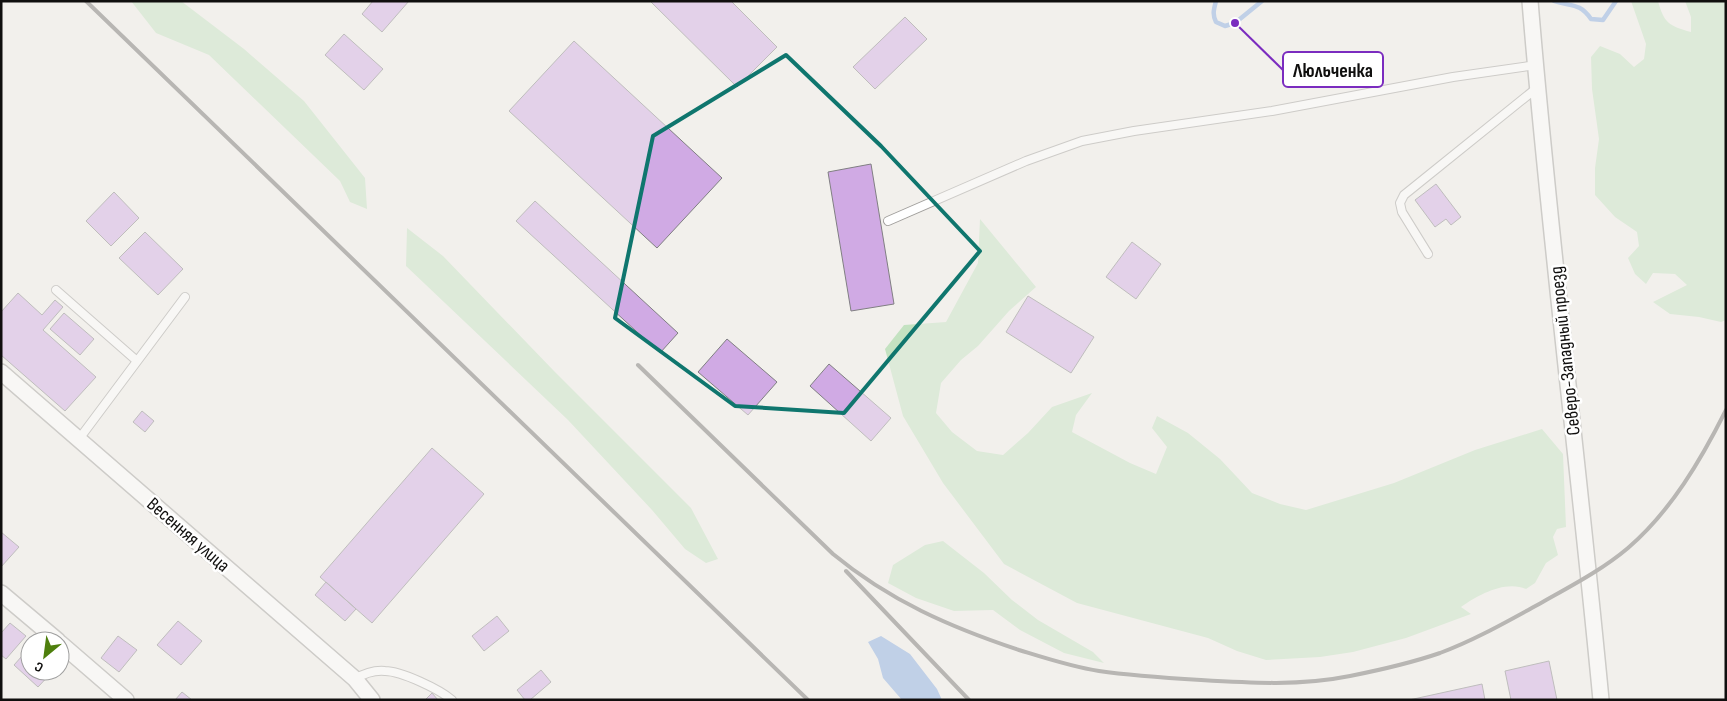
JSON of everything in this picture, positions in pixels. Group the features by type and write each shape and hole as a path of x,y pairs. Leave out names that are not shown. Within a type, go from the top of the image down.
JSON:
{"street":[{"name":"Северо-Западный проезд","path":"1530,2 1568,393 1601,700"},
{"name":"Весенняя улица","path":"1,372 355,679 372,700"},
{"path":"1,593 46,631"},
{"path":"70,652 126,700"}],"lane":[{"path":"888,221 1026,161 1082,141 1134,131 1272,111 1453,77 1536,65"},
{"path":"1428,254 1402,212 1400,203 1404,195 1538,87"},
{"path":"56,290 138,361"},
{"path":"79,440 185,297"},
{"path":"355,679 366,673 386,671 419,681 452,700"}],"highlighted area":[{"path":"786,55 881,146 980,251 844,413 735,406 615,318 653,136"}],"green space":[{"path":"131,1 181,1 244,49 304,101 365,178 367,209 350,202 340,181 209,55 156,33"},
{"path":"1631,1 1658,1 1668,22 1677,28 1691,32 1691,17 1685,1 1726,1 1726,320 1721,322 1699,317 1670,314 1653,302 1687,285 1675,274 1653,273 1646,284 1635,274 1628,258 1639,246 1637,232 1615,217 1595,195 1595,168 1599,139 1592,89 1591,57 1600,46 1620,54 1634,67 1644,59 1646,44"},
{"path":"980,219 1036,287 1009,311 941,383 936,413 952,432 977,451 1003,455 1028,433 1052,407 1092,393 1076,415 1072,432 1130,463 1156,474 1167,447 1152,428 1157,416 1188,433 1220,459 1252,493 1280,504 1306,510 1394,483 1475,450 1542,429 1563,454 1566,527 1557,529 1553,537 1558,555 1546,563 1535,583 1526,589 1509,586 1492,590 1461,607 1471,614 1406,638 1353,652 1320,657 1266,660 1237,651 1208,638 1077,603 1004,564 943,483 903,416 885,349 904,325 946,322 978,263"},
{"path":"407,228 443,256 554,371 691,508 718,559 706,563 685,549 652,510 568,420 406,266"},
{"path":"943,541 984,573 1012,600 1038,620 1093,652 1104,663 1064,653 1020,630 993,610 954,611 916,598 888,583 893,565 925,545"}],"water":[{"path":"881,636 910,654 937,689 942,700 902,700 883,678 878,659 868,642"}],"building":[{"path":"373,1 409,1 382,32 362,14"},
{"path":"650,1 731,1 777,47 737,87"},
{"path":"905,17 927,39 875,89 853,67"},
{"path":"344,34 383,69 364,90 325,55"},
{"path":"574,41 722,178 657,248 509,111"},
{"path":"871,164 894,304 851,311 828,172"},
{"path":"1436,184 1461,217 1451,225 1446,219 1435,227 1415,200"},
{"path":"114,192 139,218 111,246 86,221"},
{"path":"535,201 678,333 660,353 516,221"},
{"path":"145,232 183,269 158,295 119,258"},
{"path":"1132,242 1161,264 1136,299 1106,277"},
{"path":"18,293 42,315 55,300 63,307 43,330 96,377 65,411 1,355 1,312"},
{"path":"1028,296 1094,337 1071,373 1006,332"},
{"path":"64,313 94,339 80,355 50,329"},
{"path":"727,339 777,382 748,415 698,372"},
{"path":"829,364 891,418 871,441 810,386"},
{"path":"142,411 154,421 145,432 133,422"},
{"path":"432,448 484,494 372,623 320,577"},
{"path":"1,532 19,547 1,567"},
{"path":"326,582 356,609 345,621 315,595"},
{"path":"497,616 509,631 484,651 472,636"},
{"path":"178,621 202,641 181,665 157,645"},
{"path":"10,623 20,631 20,643 6,659 1,655 1,633"},
{"path":"118,636 137,650 119,672 101,658"},
{"path":"20,658 20,670 14,665"},
{"path":"1549,661 1557,700 1511,700 1505,671"},
{"path":"541,670 551,682 530,700 525,700 517,690"},
{"path":"31,681 44,681 38,687"},
{"path":"1482,684 1485,700 1409,700"},
{"path":"182,692 192,700 175,700"},
{"path":"432,693 438,700 425,700"}],"waterway":[{"path":"1216,1 1214,12 1216,22 1225,26 1235,23 1262,1"},
{"path":"1554,1 1579,7 1591,19 1603,20 1616,1"}],"railway":[{"path":"86,1 808,700"},
{"path":"638,365 833,554 876,586 921,611 969,632 1019,650 1079,667 1137,676 1238,682 1276,683 1313,681 1384,669 1440,653 1491,630 1541,603 1608,563 1644,533 1684,484 1726,410"},
{"path":"846,571 969,700"}],"place":[{"name":"Люльченка","path":"1235,23"}]}
